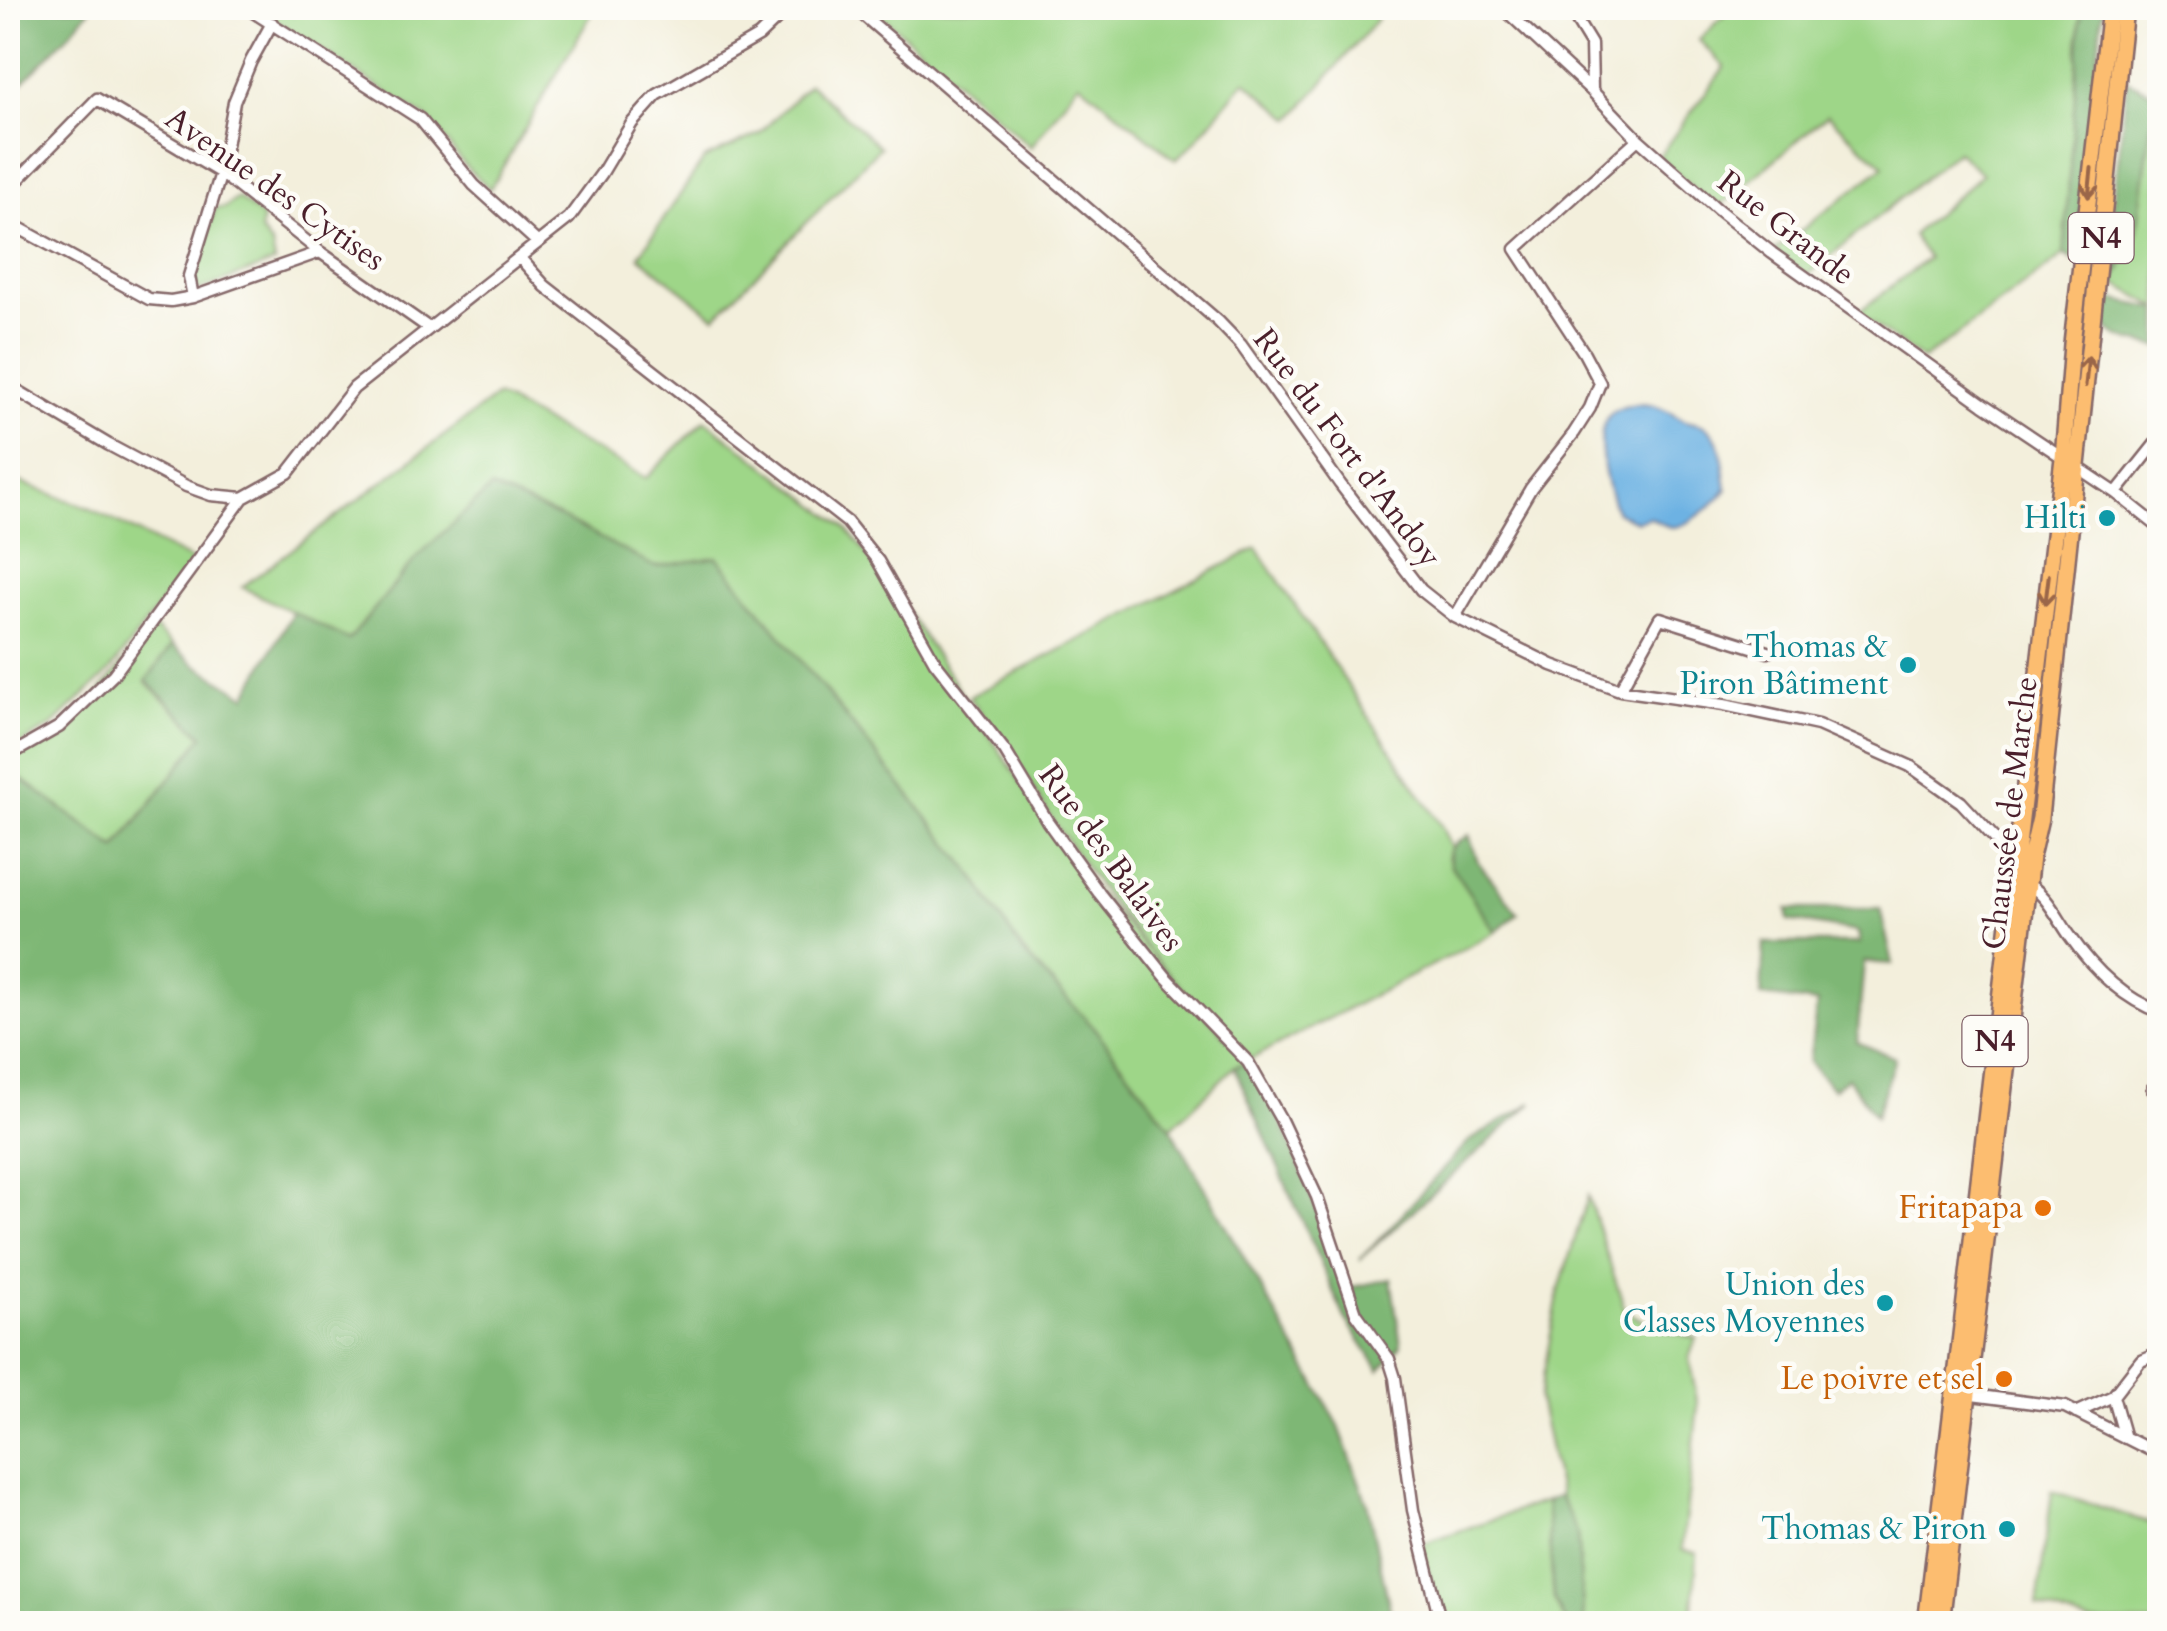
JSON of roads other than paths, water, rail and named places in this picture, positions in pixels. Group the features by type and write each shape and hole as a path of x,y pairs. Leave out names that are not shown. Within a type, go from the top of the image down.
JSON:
{"main road":[{"name":"Chaussée de Marche","path":"2070,463 2072,344 2110,8"},
{"name":"Chaussée de Marche","path":"1926,1624 1960,1393 2024,856 2040,818 2070,463 2125,8"},
{"name":"Chaussée de Marche","path":"1940,1624 1960,1393"}],"street":[{"path":"247,8 420,119 474,184 537,242"},
{"path":"8,756 59,726 114,674 243,498 288,473 354,388 569,218 602,174 632,123 657,95 760,36 788,8"},
{"name":"Rue du Fort d'Andoy","path":"855,8 1218,321 1241,345 1421,590 1455,617 1552,665 1620,690 1818,724 1910,766 1961,802 2001,844 2024,856"},
{"name":"Rue Grande","path":"1503,8 1638,139 1772,253 2116,493 2160,528"},
{"path":"1569,8 1591,44 1592,91"},
{"path":"193,297 189,276 220,173 234,102 272,23"},
{"name":"Avenue des Cytises","path":"8,190 98,99 220,173 320,252 428,328"},
{"path":"1455,617 1531,488 1590,408 1600,383 1516,249 1638,139"},
{"path":"8,222 149,299 172,301 193,297 320,252"},
{"name":"Rue des Balaives","path":"520,258 545,286 847,522 878,561 935,662 1005,752 1098,893 1166,977 1248,1062 1280,1118 1317,1197 1356,1312 1389,1358 1413,1510 1441,1624"},
{"path":"8,385 186,486 210,495 243,498"},
{"path":"2116,493 2160,438"},
{"path":"1620,690 1660,618 1768,652"},
{"path":"2021,882 2040,892 2100,973 2126,996 2160,1012"},
{"path":"2076,1412 2112,1396 2141,1360 2160,1352"},
{"path":"1960,1393 2065,1407 2160,1456"},
{"path":"2112,1396 2125,1438"}],"water":[{"path":"1637,404 1656,407 1704,426 1720,447 1727,489 1702,513 1679,526 1666,526 1649,517 1637,521 1617,513 1602,456 1602,433 1613,412"}],"place":[{"name":"Hilti","path":"2107,518"},
{"name":"Thomas & Piron Bâtiment","path":"1908,665"},
{"name":"Fritapapa","path":"2043,1208"},
{"name":"Union des Classes Moyennes","path":"1885,1303"},
{"name":"Le poivre et sel","path":"2004,1379"},
{"name":"Thomas & Piron","path":"2007,1529"}]}
